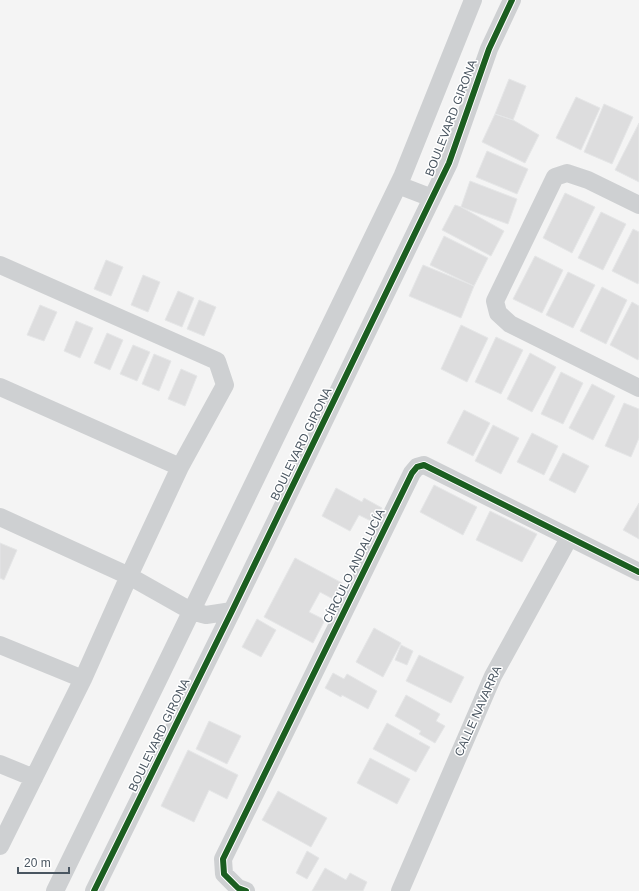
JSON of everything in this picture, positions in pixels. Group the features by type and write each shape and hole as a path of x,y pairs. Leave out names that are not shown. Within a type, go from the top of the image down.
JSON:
{"street":[{"name":"BOULEVARD GIRONA","path":"55,891 398,186 473,0"},
{"name":"BOULEVARD GIRONA","path":"94,891 232,611 449,163 489,49 512,0"},
{"path":"639,205 588,180 567,174 555,177 495,300 498,313 510,324 639,388"},
{"path":"398,186 432,198"},
{"path":"0,265 217,361 225,385 180,467 83,679 0,846"},
{"path":"0,387 180,467"},
{"name":"CÍRCULO ANDALUCÍA","path":"246,891 238,888 224,874 223,859 412,473 417,467 424,465 639,572"},
{"path":"0,517 129,576 191,611 206,615 232,611"},
{"name":"CALLE NAVARRA","path":"400,891 493,676 569,538"},
{"path":"0,645 83,679"},
{"path":"0,764 34,778"}],"building":[{"path":"509,79 526,86 513,120 495,114"},
{"path":"576,97 600,108 581,150 556,138"},
{"path":"604,104 633,117 612,164 584,152"},
{"path":"495,114 513,120 539,135 525,163 482,142"},
{"path":"639,123 639,182 615,170"},
{"path":"487,151 528,169 517,194 476,177"},
{"path":"470,181 517,199 508,224 461,207"},
{"path":"565,193 595,207 572,253 543,238"},
{"path":"455,205 504,231 491,256 442,230"},
{"path":"601,212 626,224 603,270 578,258"},
{"path":"633,229 639,232 638,284 612,271"},
{"path":"444,236 488,258 474,286 430,265"},
{"path":"535,256 563,270 542,313 513,299"},
{"path":"106,260 123,267 111,296 94,289"},
{"path":"423,265 474,286 461,318 409,296"},
{"path":"568,272 595,285 573,328 546,315"},
{"path":"143,275 160,282 148,312 131,305"},
{"path":"602,287 627,300 606,344 580,331"},
{"path":"178,291 194,298 182,327 165,320"},
{"path":"199,300 216,307 204,336 187,329"},
{"path":"632,302 639,306 638,360 610,345"},
{"path":"40,305 57,312 44,341 27,335"},
{"path":"76,321 93,328 80,358 64,351"},
{"path":"461,325 488,338 467,382 441,369"},
{"path":"107,333 123,340 110,370 94,363"},
{"path":"496,337 523,350 501,394 475,382"},
{"path":"133,345 150,352 137,381 120,374"},
{"path":"530,353 556,367 532,412 507,399"},
{"path":"154,354 171,361 159,391 142,384"},
{"path":"181,369 197,376 185,406 168,399"},
{"path":"561,372 583,383 563,424 541,414"},
{"path":"592,384 615,396 593,440 569,428"},
{"path":"624,403 639,409 639,438 631,457 605,446"},
{"path":"464,410 490,423 473,456 447,443"},
{"path":"493,425 519,438 501,474 475,461"},
{"path":"532,433 558,446 544,475 517,462"},
{"path":"563,453 589,466 575,493 549,480"},
{"path":"434,485 477,507 463,535 420,512"},
{"path":"336,488 362,502 364,498 382,508 375,523 359,515 350,531 322,516"},
{"path":"639,503 639,539 623,530"},
{"path":"490,511 537,534 522,562 476,540"},
{"path":"0,543 17,550 4,580 0,578"},
{"path":"295,558 342,583 333,599 320,592 309,612 325,620 313,643 264,617"},
{"path":"257,619 276,630 261,657 242,647"},
{"path":"374,628 401,643 383,677 356,662"},
{"path":"401,645 413,651 407,665 395,660"},
{"path":"419,655 464,677 451,703 406,681"},
{"path":"333,673 344,679 347,674 377,691 368,709 325,688"},
{"path":"406,695 440,714 436,721 445,726 435,743 419,734 421,731 395,716"},
{"path":"209,721 241,736 227,764 196,749"},
{"path":"387,723 430,747 416,772 373,749"},
{"path":"188,750 238,775 227,799 209,790 194,822 161,806"},
{"path":"370,758 410,779 397,804 357,783"},
{"path":"278,791 327,818 311,847 262,820"},
{"path":"307,851 319,858 307,879 296,873"},
{"path":"325,868 346,880 350,873 367,882 363,891 312,891"}],"cycle path":[{"path":"94,891 232,611 449,163 489,49 512,0"},
{"path":"246,891 238,888 224,874 223,859 412,473 417,467 424,465 639,572"}]}
